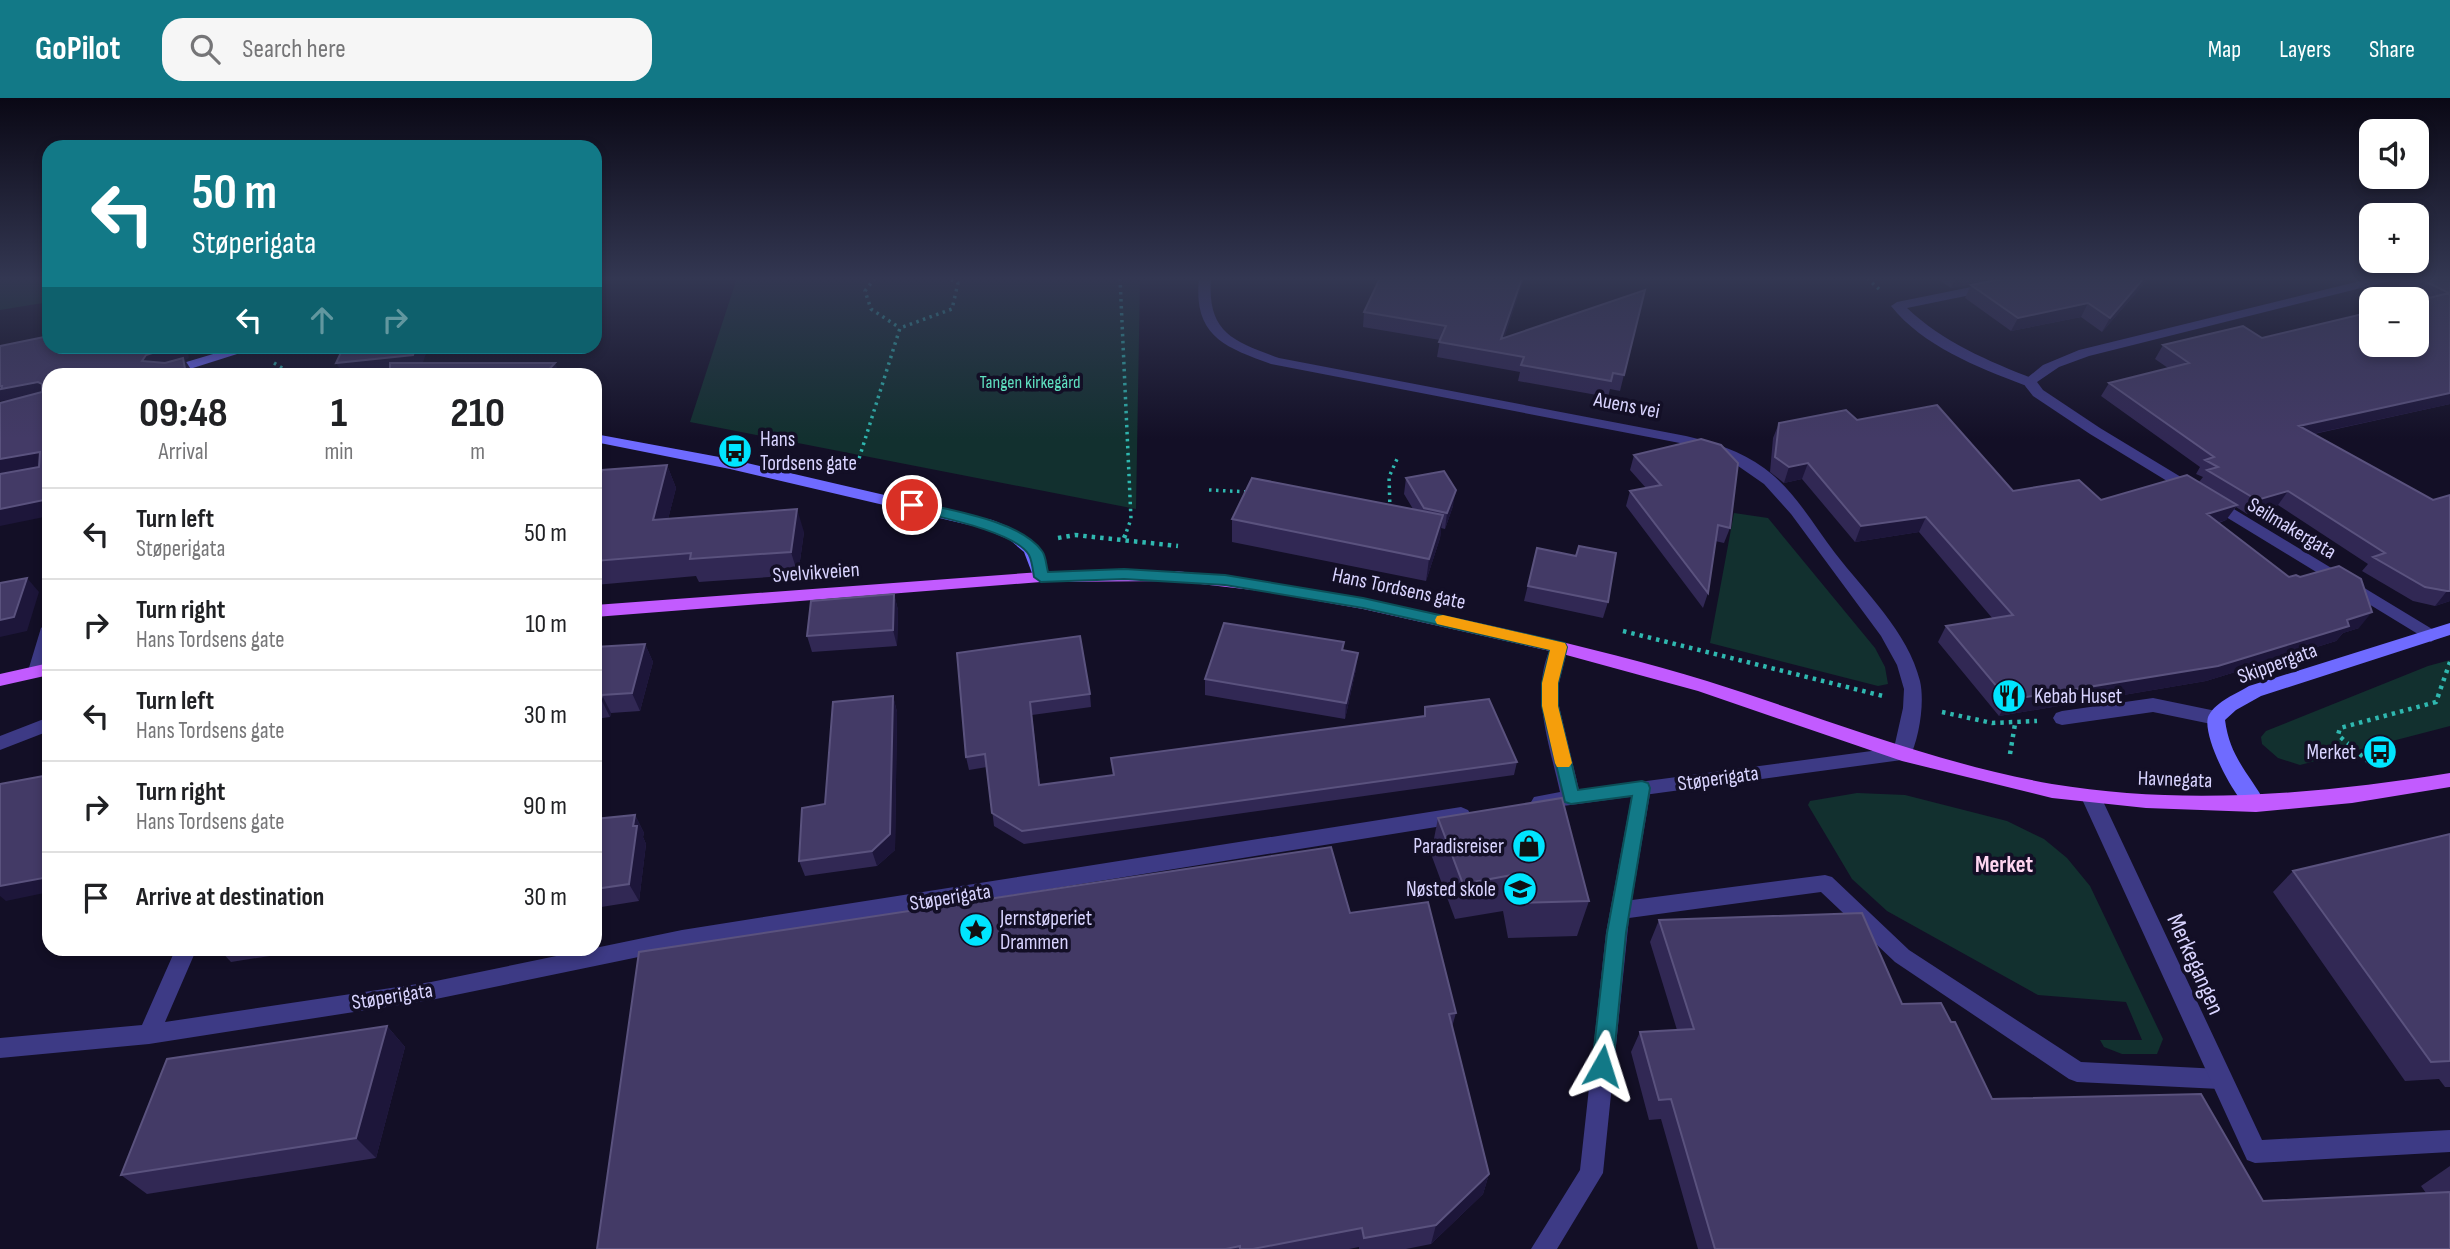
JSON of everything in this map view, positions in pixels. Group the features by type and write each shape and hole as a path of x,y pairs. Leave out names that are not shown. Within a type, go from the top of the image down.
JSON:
{"main road":[{"path":"181,368 229,354"},
{"path":"602,439 841,488 1004,531 1037,554 1041,577"},
{"name":"Hans Tordsens gate","path":"1041,577 1124,574 1225,580 1363,603 1559,647 1702,686 1902,754"},
{"name":"Svelvikveien","path":"602,610 1041,577"},
{"name":"Skippergata","path":"2216,718 2230,705 2255,691 2450,629"},
{"path":"0,680 42,670"},
{"path":"2216,718 2217,737 2226,759 2237,780 2256,804"},
{"name":"Havnegata","path":"1902,754 2005,781 2091,797 2197,804 2302,802 2450,780"}],"street":[{"name":"Auens vei","path":"1216,332 1227,343 1276,361 1686,440 1715,448 1750,466 1777,488 1902,656 1911,680 1913,704 1902,754"},
{"name":"Seilmakergata","path":"1931,332 1978,362 2029,382 2038,393 2095,431 2431,636"},
{"path":"2029,382 2038,372 2054,364 2162,332"},
{"path":"1559,647 1550,683 1550,706 1571,797"},
{"path":"2062,718 2153,705 2216,718"},
{"path":"0,743 42,727"},
{"name":"Støperigata","path":"1517,806 1902,754"},
{"path":"1543,1249 1591,1173 1616,933 1642,788"},
{"name":"Merkegangen","path":"2091,797 2255,1152 2450,1141"},
{"name":"Støperigata","path":"602,956 682,939 1475,813"},
{"path":"1621,910 1825,883 1902,956 2077,1072 2220,1079"},
{"path":"149,1034 183,956"},
{"name":"Støperigata","path":"0,1048 149,1034 431,991 600,956"}],"path":[{"path":"841,488 863,456 899,332"},
{"path":"1122,332 1131,519 1124,538"},
{"path":"1385,519 1390,509 1389,477 1397,459"},
{"path":"1209,490 1256,492"},
{"path":"2399,788 2338,736 2340,728 2436,702 2450,662"}],"green space":[{"name":"Tangen kirkegård","path":"719,332 1139,332 1136,509 690,422"},
{"path":"1734,513 1768,518 1875,648 1885,667 1888,684 1878,686 1710,643"},
{"path":"2450,660 2450,726 2300,765 2278,758 2262,744 2261,737 2266,731 2428,666"},
{"path":"1857,793 1905,795 2007,821 2044,839 2067,858 2090,886 2163,1039 2157,1054 2122,1054 2104,1047 2100,1040 2142,1040 2126,1002 2038,995 1887,911 1852,879 1808,805 1810,801"}],"building":[{"path":"1444,332 1504,332 1501,339 1522,332 1635,332 1624,375 1613,373 1611,381 1521,365 1524,357 1439,342"},
{"path":"2219,332 2252,332 2262,338 2288,332 2359,332 2359,357 2429,357 2429,332 2450,332 2450,393 2299,426 2433,500 2450,495 2450,591 2425,587 2373,557 2385,553 2288,491 2257,500 2207,470 2218,467 2205,460 2214,457 2109,383 2189,363 2163,345"},
{"path":"42,337 42,354 149,354 142,361 165,363 183,358 185,368 42,368 42,384 38,382 1,389 0,346"},
{"path":"340,354 413,354 413,355 336,363"},
{"path":"390,363 555,363 550,368 390,368"},
{"path":"42,392 42,500 0,509 0,474 39,467 40,452 0,459 0,403"},
{"path":"1937,405 2013,491 2079,480 2101,500 2187,475 2237,505 2207,514 2289,577 2300,577 2339,566 2361,579 2372,612 2347,620 2349,626 2218,666 2008,700 1946,626 2013,615 1926,517 1861,526 1808,463 1789,467 1775,457 1779,423 1846,410 1857,420"},
{"path":"1701,439 1721,445 1738,463 1730,528 1718,525 1708,593 1630,491 1661,485 1634,455"},
{"path":"667,465 653,520 797,509 791,552 690,559 691,553 602,560 602,470"},
{"path":"1444,471 1456,490 1447,513 1424,508 1406,478"},
{"path":"1252,478 1443,515 1429,559 1232,519"},
{"path":"1579,546 1616,553 1608,602 1528,586 1537,548 1576,556"},
{"path":"27,578 14,617 0,620 0,583"},
{"path":"894,594 893,630 807,636 811,601"},
{"path":"1224,623 1344,642 1342,650 1358,653 1346,703 1205,679"},
{"path":"1080,636 1090,694 1030,702 1039,785 1114,775 1111,758 1425,716 1425,707 1489,699 1517,762 1022,831 992,813 985,754 966,757 957,653"},
{"path":"645,644 632,693 602,695 602,647"},
{"path":"893,696 890,834 872,851 799,861 802,808 825,804 833,702"},
{"path":"42,776 42,878 0,886 0,784"},
{"path":"1562,798 1589,901 1518,903 1512,875 1463,884 1438,818"},
{"path":"635,815 633,826 637,826 629,884 602,888 602,818"},
{"path":"2450,834 2450,1061 2431,1062 2293,871"},
{"path":"1331,847 1350,913 1428,902 1456,1013 1449,1014 1489,1174 1436,1225 1364,1238 1362,1228 1253,1249 1240,1249 1240,1246 1226,1249 597,1249 639,952"},
{"path":"1862,913 1902,1004 1941,1003 1951,1022 1955,1022 1992,1099 2201,1094 2263,1201 2450,1192 2450,1249 1715,1249 1671,1099 1659,1100 1640,1032 1694,1029 1659,920"},
{"path":"387,1026 356,1138 121,1175 167,1059"}],"slow traffic":[{"path":"1443,620 1559,647 1550,683 1550,706 1563,763"}],"place":[{"name":"Hans Tordsens gate","path":"735,451"},
{"name":"Kebab Huset","path":"2009,696"},
{"name":"Merket","path":"2380,752"},
{"name":"Paradisreiser","path":"1529,846"},
{"name":"Nøsted skole","path":"1520,889"},
{"name":"Jernstøperiet Drammen","path":"976,930"}],"district":[{"name":"Merket","path":"2004,864"}],"route":[{"path":"912,505 986,524 1019,539 1037,554 1041,563 1041,577 1124,574 1225,580 1363,603 1559,647 1550,683 1550,706 1571,797 1642,788 1616,933 1602,1066"}]}
